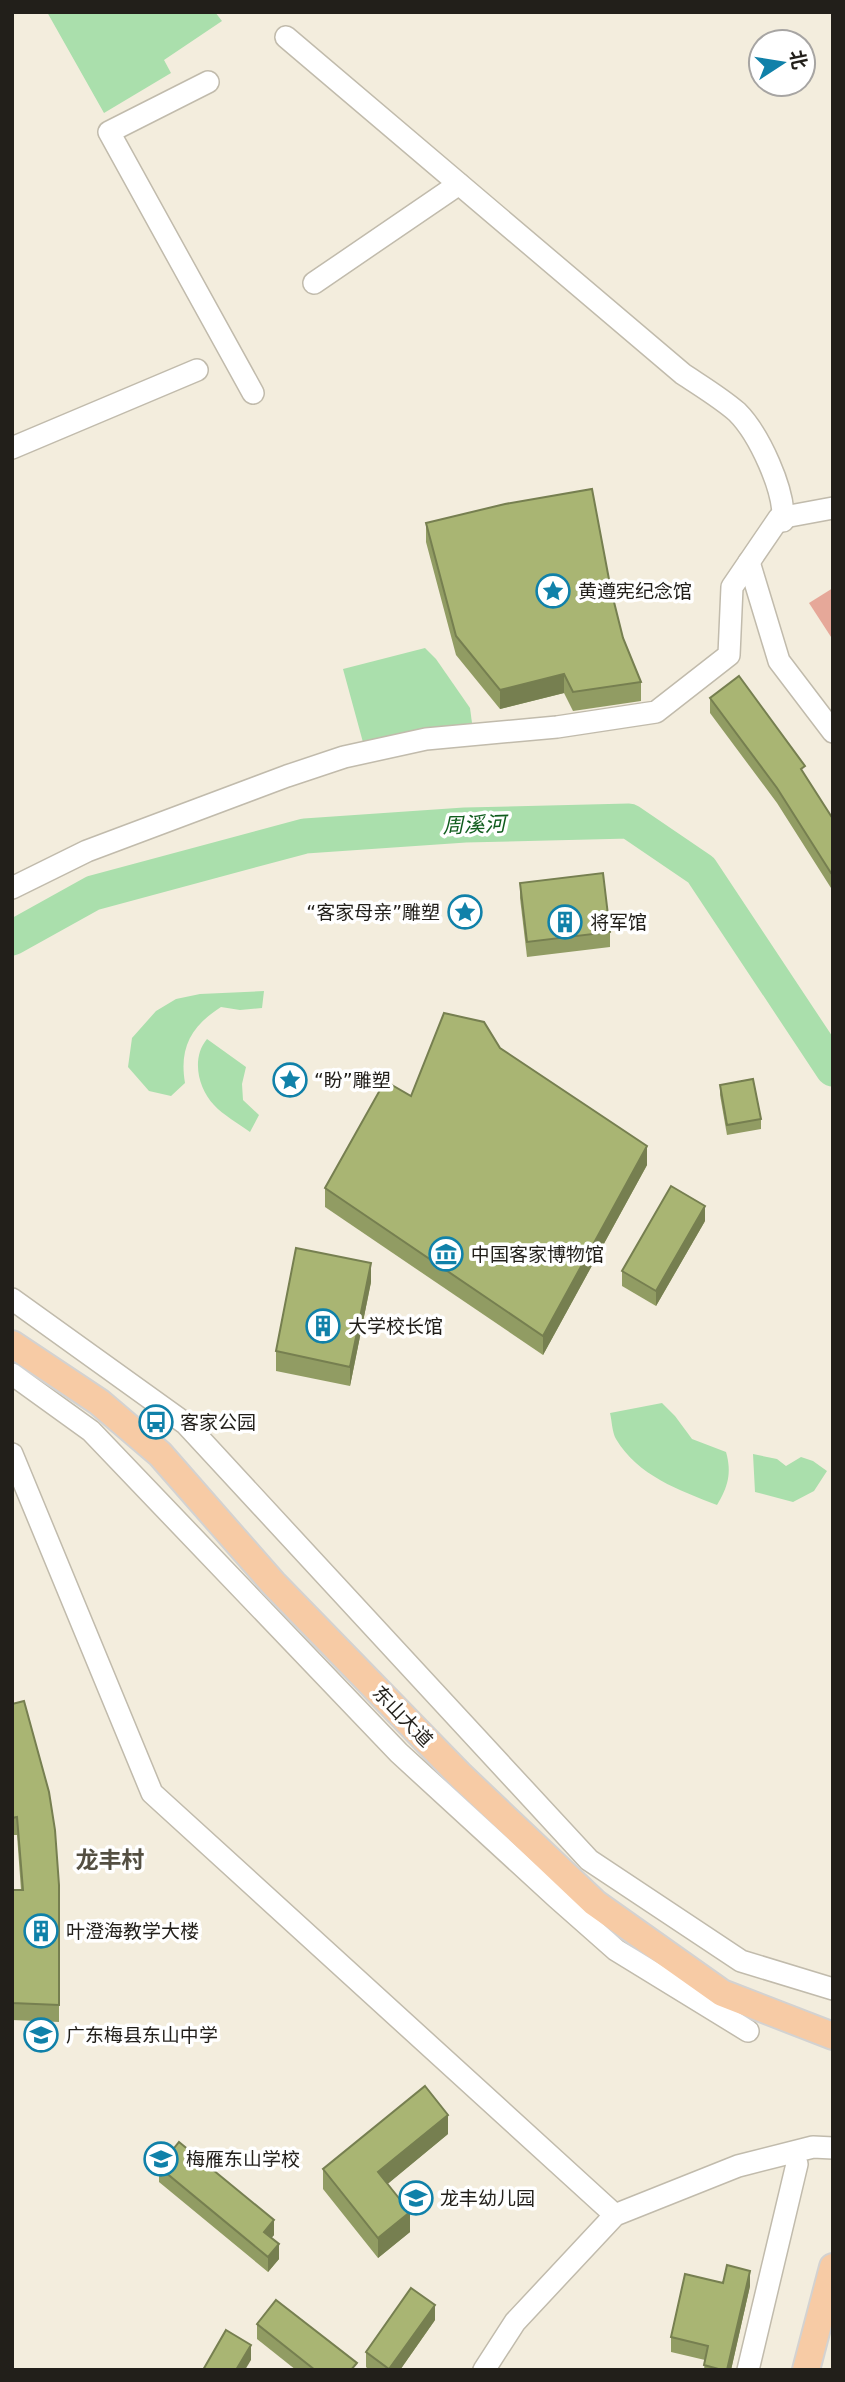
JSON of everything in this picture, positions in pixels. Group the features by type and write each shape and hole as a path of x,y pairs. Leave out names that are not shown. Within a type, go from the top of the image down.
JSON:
{"main road":[{"name":"东山大道","path":"12,1344 99,1402 160,1454 282,1593 461,1776 595,1903 722,1993 833,2036"},
{"path":"806,2370 833,2267"}],"street":[{"path":"286,37 683,374 737,412 757,438 776,482 783,522"},
{"path":"208,82 109,132 253,393"},
{"path":"314,283 459,184"},
{"path":"12,448 197,370"},
{"path":"12,888 87,851 344,757 426,739 557,727 656,712 729,655 732,587 779,518 833,508"},
{"path":"749,562 779,661 833,732"},
{"path":"12,1299 186,1424 589,1860 741,1961 833,1989"},
{"path":"12,1374 91,1431 400,1753 557,1898 616,1950 748,2031"},
{"path":"12,1454 152,1793 615,2215"},
{"path":"484,2370 515,2322 615,2215 738,2166 813,2147 833,2147"},
{"path":"748,2370 797,2164"}],"shaded area":[{"path":"47,12 215,12 222,21 164,60 171,73 104,113"},
{"path":"833,588 833,640 809,603"},
{"path":"425,648 436,659 470,708 472,723 364,746 343,669"},
{"path":"264,991 262,1008 240,1010 221,1007 202,1022 186,1049 185,1083 171,1096 149,1091 128,1067 132,1038 156,1011 176,999 200,994"},
{"path":"207,1039 246,1067 242,1084 243,1100 259,1115 250,1132 218,1109 204,1090 198,1064 199,1055"},
{"path":"662,1403 692,1439 726,1452 728,1480 717,1505 660,1480 636,1463 616,1439 610,1413"},
{"path":"753,1454 777,1459 786,1466 801,1457 813,1461 827,1471 814,1491 793,1502 755,1492"}],"building":[{"path":"592,489 623,638 641,682 573,692 564,674 500,690 456,636 426,523 505,504"},
{"path":"739,676 805,766 801,769 833,819 831,873 777,788 710,698"},
{"name":"将军馆","path":"603,873 610,932 527,942 520,883"},
{"path":"444,1013 484,1022 500,1048 647,1146 543,1336 325,1188 385,1081 411,1096"},
{"path":"753,1079 761,1119 727,1125 720,1085"},
{"path":"671,1186 705,1206 656,1291 622,1271"},
{"name":"大学校长馆","path":"296,1248 371,1263 350,1367 276,1351"},
{"name":"叶澄海教学大楼","path":"24,1701 49,1792 55,1830 59,1885 59,2005 12,2003 12,1890 23,1890 17,1817 12,1818 12,1704"},
{"path":"425,2086 448,2115 378,2172 410,2212 378,2238 323,2169"},
{"path":"179,2142 274,2220 264,2232 279,2244 268,2257 159,2167"},
{"path":"727,2265 750,2271 727,2370 722,2370 704,2365 708,2346 671,2337 685,2274 723,2283"},
{"path":"411,2288 435,2305 389,2369 366,2352"},
{"path":"276,2300 357,2363 351,2370 315,2370 257,2324"},
{"path":"226,2330 251,2345 236,2370 203,2370"}],"waterway":[{"name":"周溪河","path":"12,938 93,893 305,836 465,825 629,821 701,870 833,1069"}],"place":[{"name":"黄遵宪纪念馆","path":"553,591"},
{"name":"“客家母亲”雕塑","path":"465,912"},
{"name":"将军馆","path":"565,922"},
{"name":"“盼”雕塑","path":"290,1080"},
{"name":"中国客家博物馆","path":"446,1254"},
{"name":"大学校长馆","path":"323,1326"},
{"name":"客家公园","path":"156,1422"},
{"name":"叶澄海教学大楼","path":"41,1931"},
{"name":"广东梅县东山中学","path":"41,2035"},
{"name":"梅雁东山学校","path":"161,2159"},
{"name":"龙丰幼儿园","path":"416,2198"}],"district":[{"name":"龙丰村","path":"110,1860"}]}
